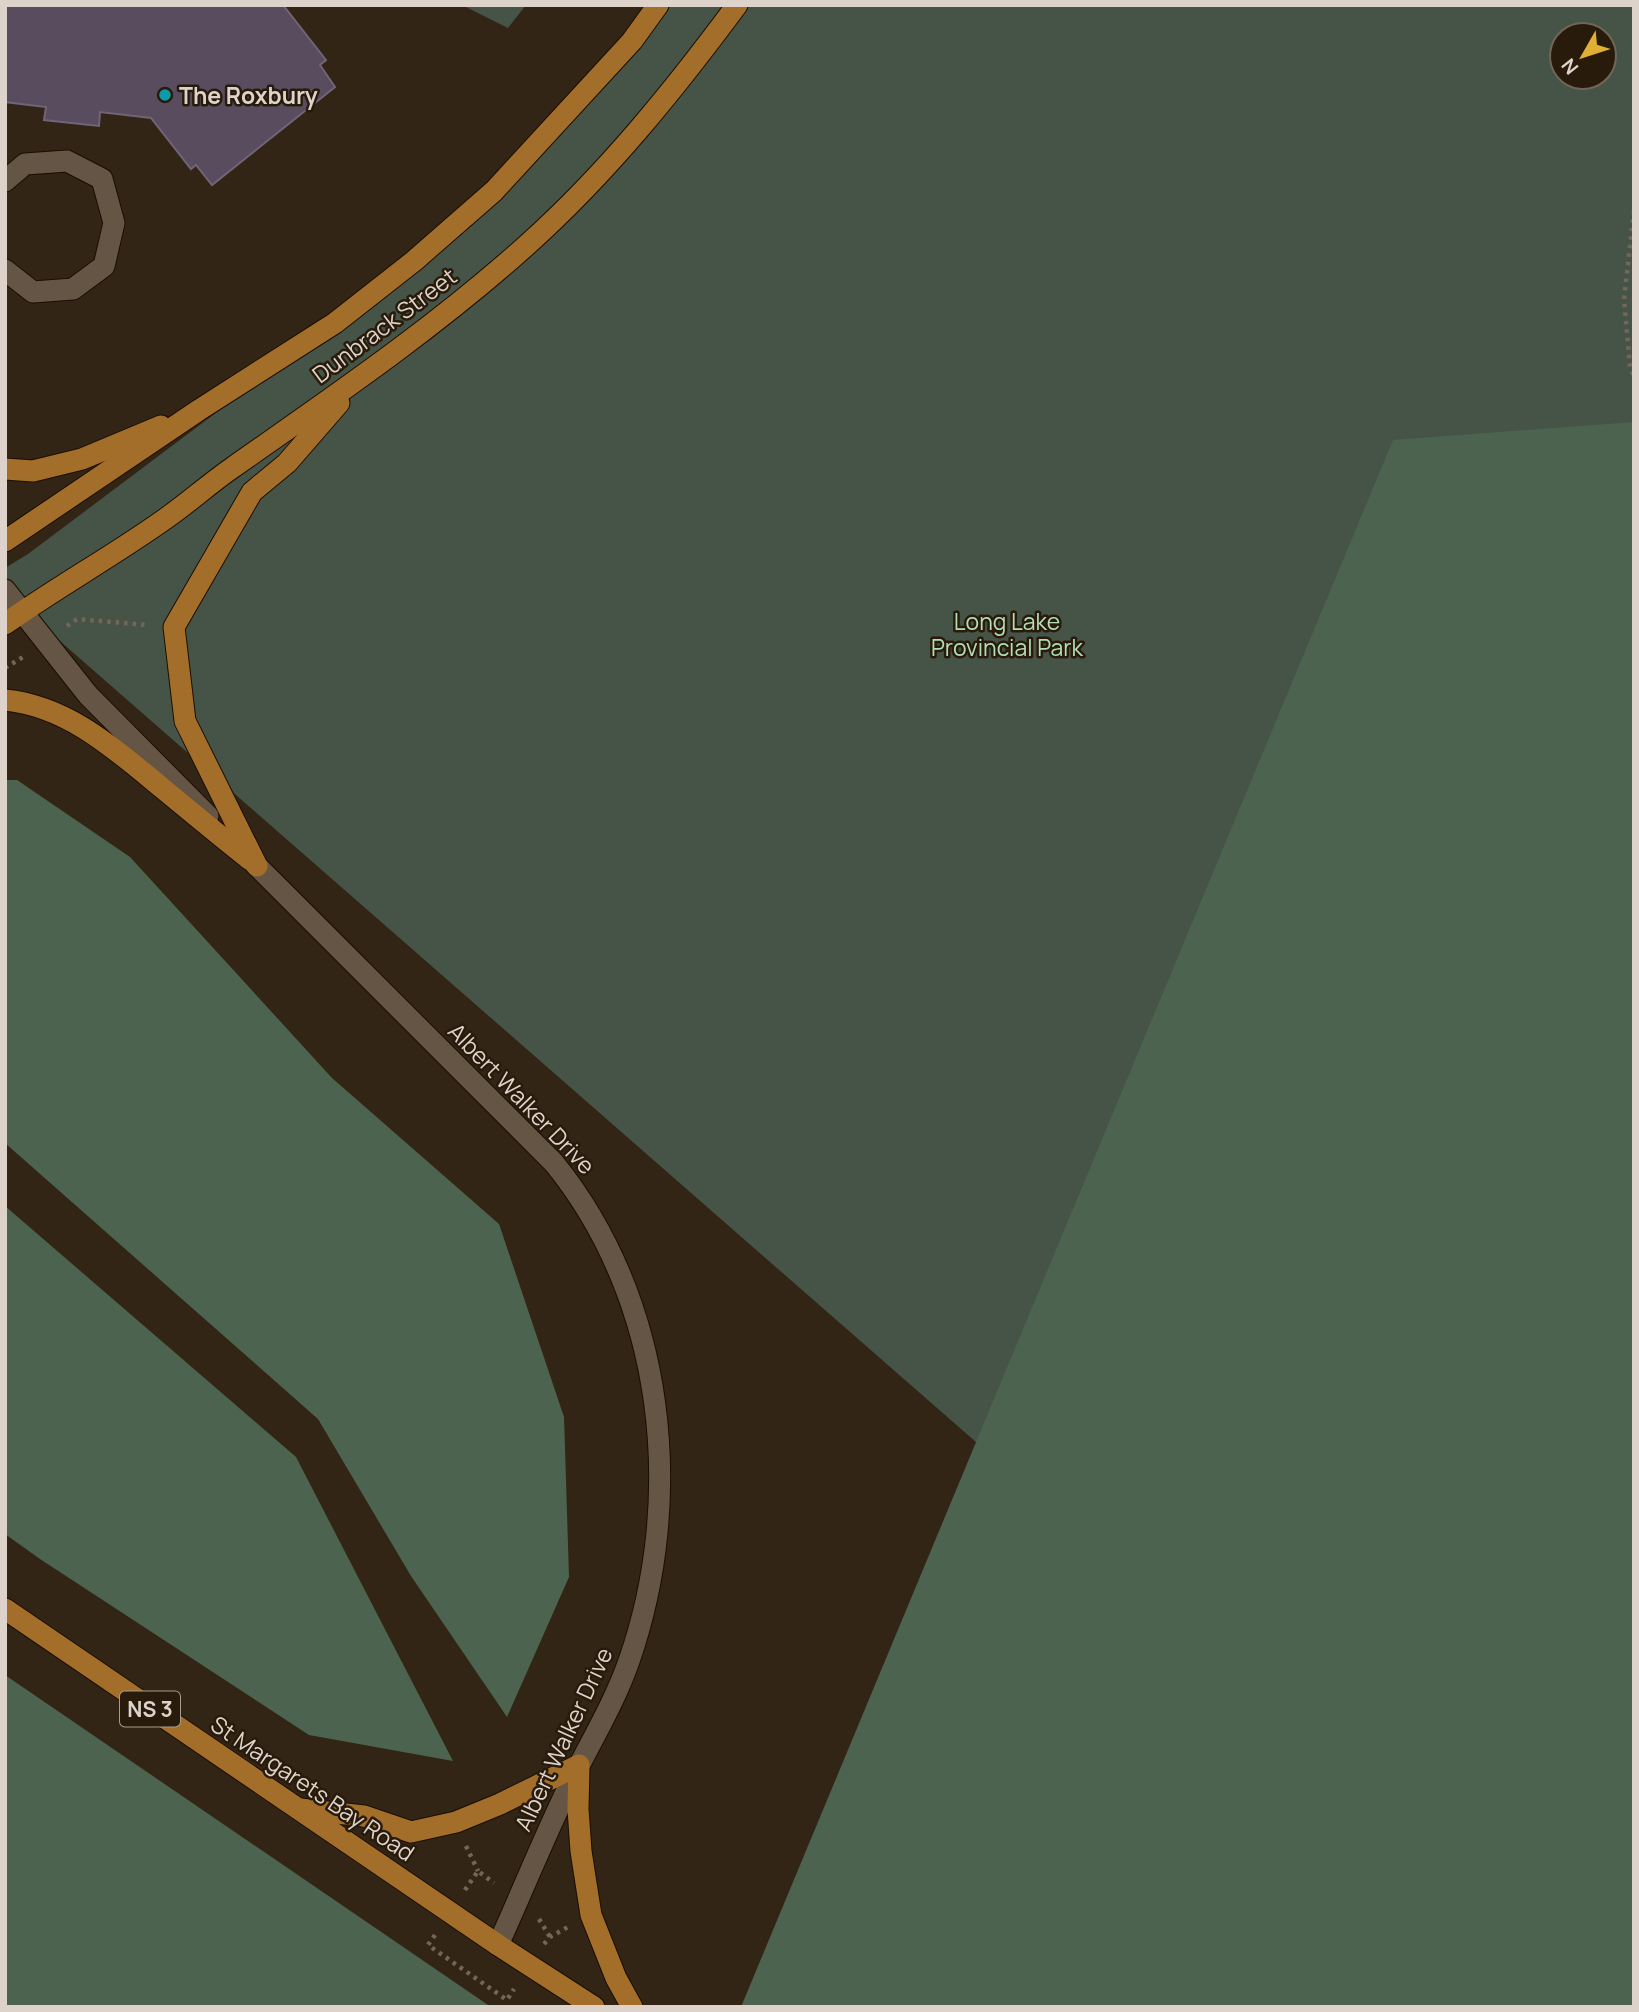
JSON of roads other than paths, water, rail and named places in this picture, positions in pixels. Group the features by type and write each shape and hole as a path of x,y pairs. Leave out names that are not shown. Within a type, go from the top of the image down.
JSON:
{"main road":[{"name":"Dunbrack Street","path":"5,541 199,410 335,323 414,261 494,191 632,41 658,5"},
{"name":"Dunbrack Street","path":"14,618 166,519 211,483 361,377 481,284 529,243 577,196 666,98 737,5"},
{"path":"257,866 185,721 174,626 252,492 287,463 361,377"},
{"path":"5,469 33,471 82,459 199,410"},
{"path":"5,700 21,702 65,717 106,742 257,866"},
{"name":"St Margarets Bay Road","path":"5,1609 498,1945 594,2007"},
{"path":"296,1808 364,1816 411,1832 456,1822 500,1804 579,1765 579,1819 591,1915 632,2007"}],"street":[{"path":"5,181 25,164 67,161 102,179 114,223 104,266 73,289 33,292 5,270"},
{"name":"Albert Walker Drive","path":"5,590 14,618 46,642 89,695 554,1163 578,1192 595,1222 629,1300 646,1355 659,1439 660,1496 656,1544 645,1609 628,1664 606,1716 579,1765 498,1945"}],"place":[{"name":"The Roxbury","path":"165,95"}],"park label":[{"name":"Long Lake Provincial Park","path":"1007,634"}]}
